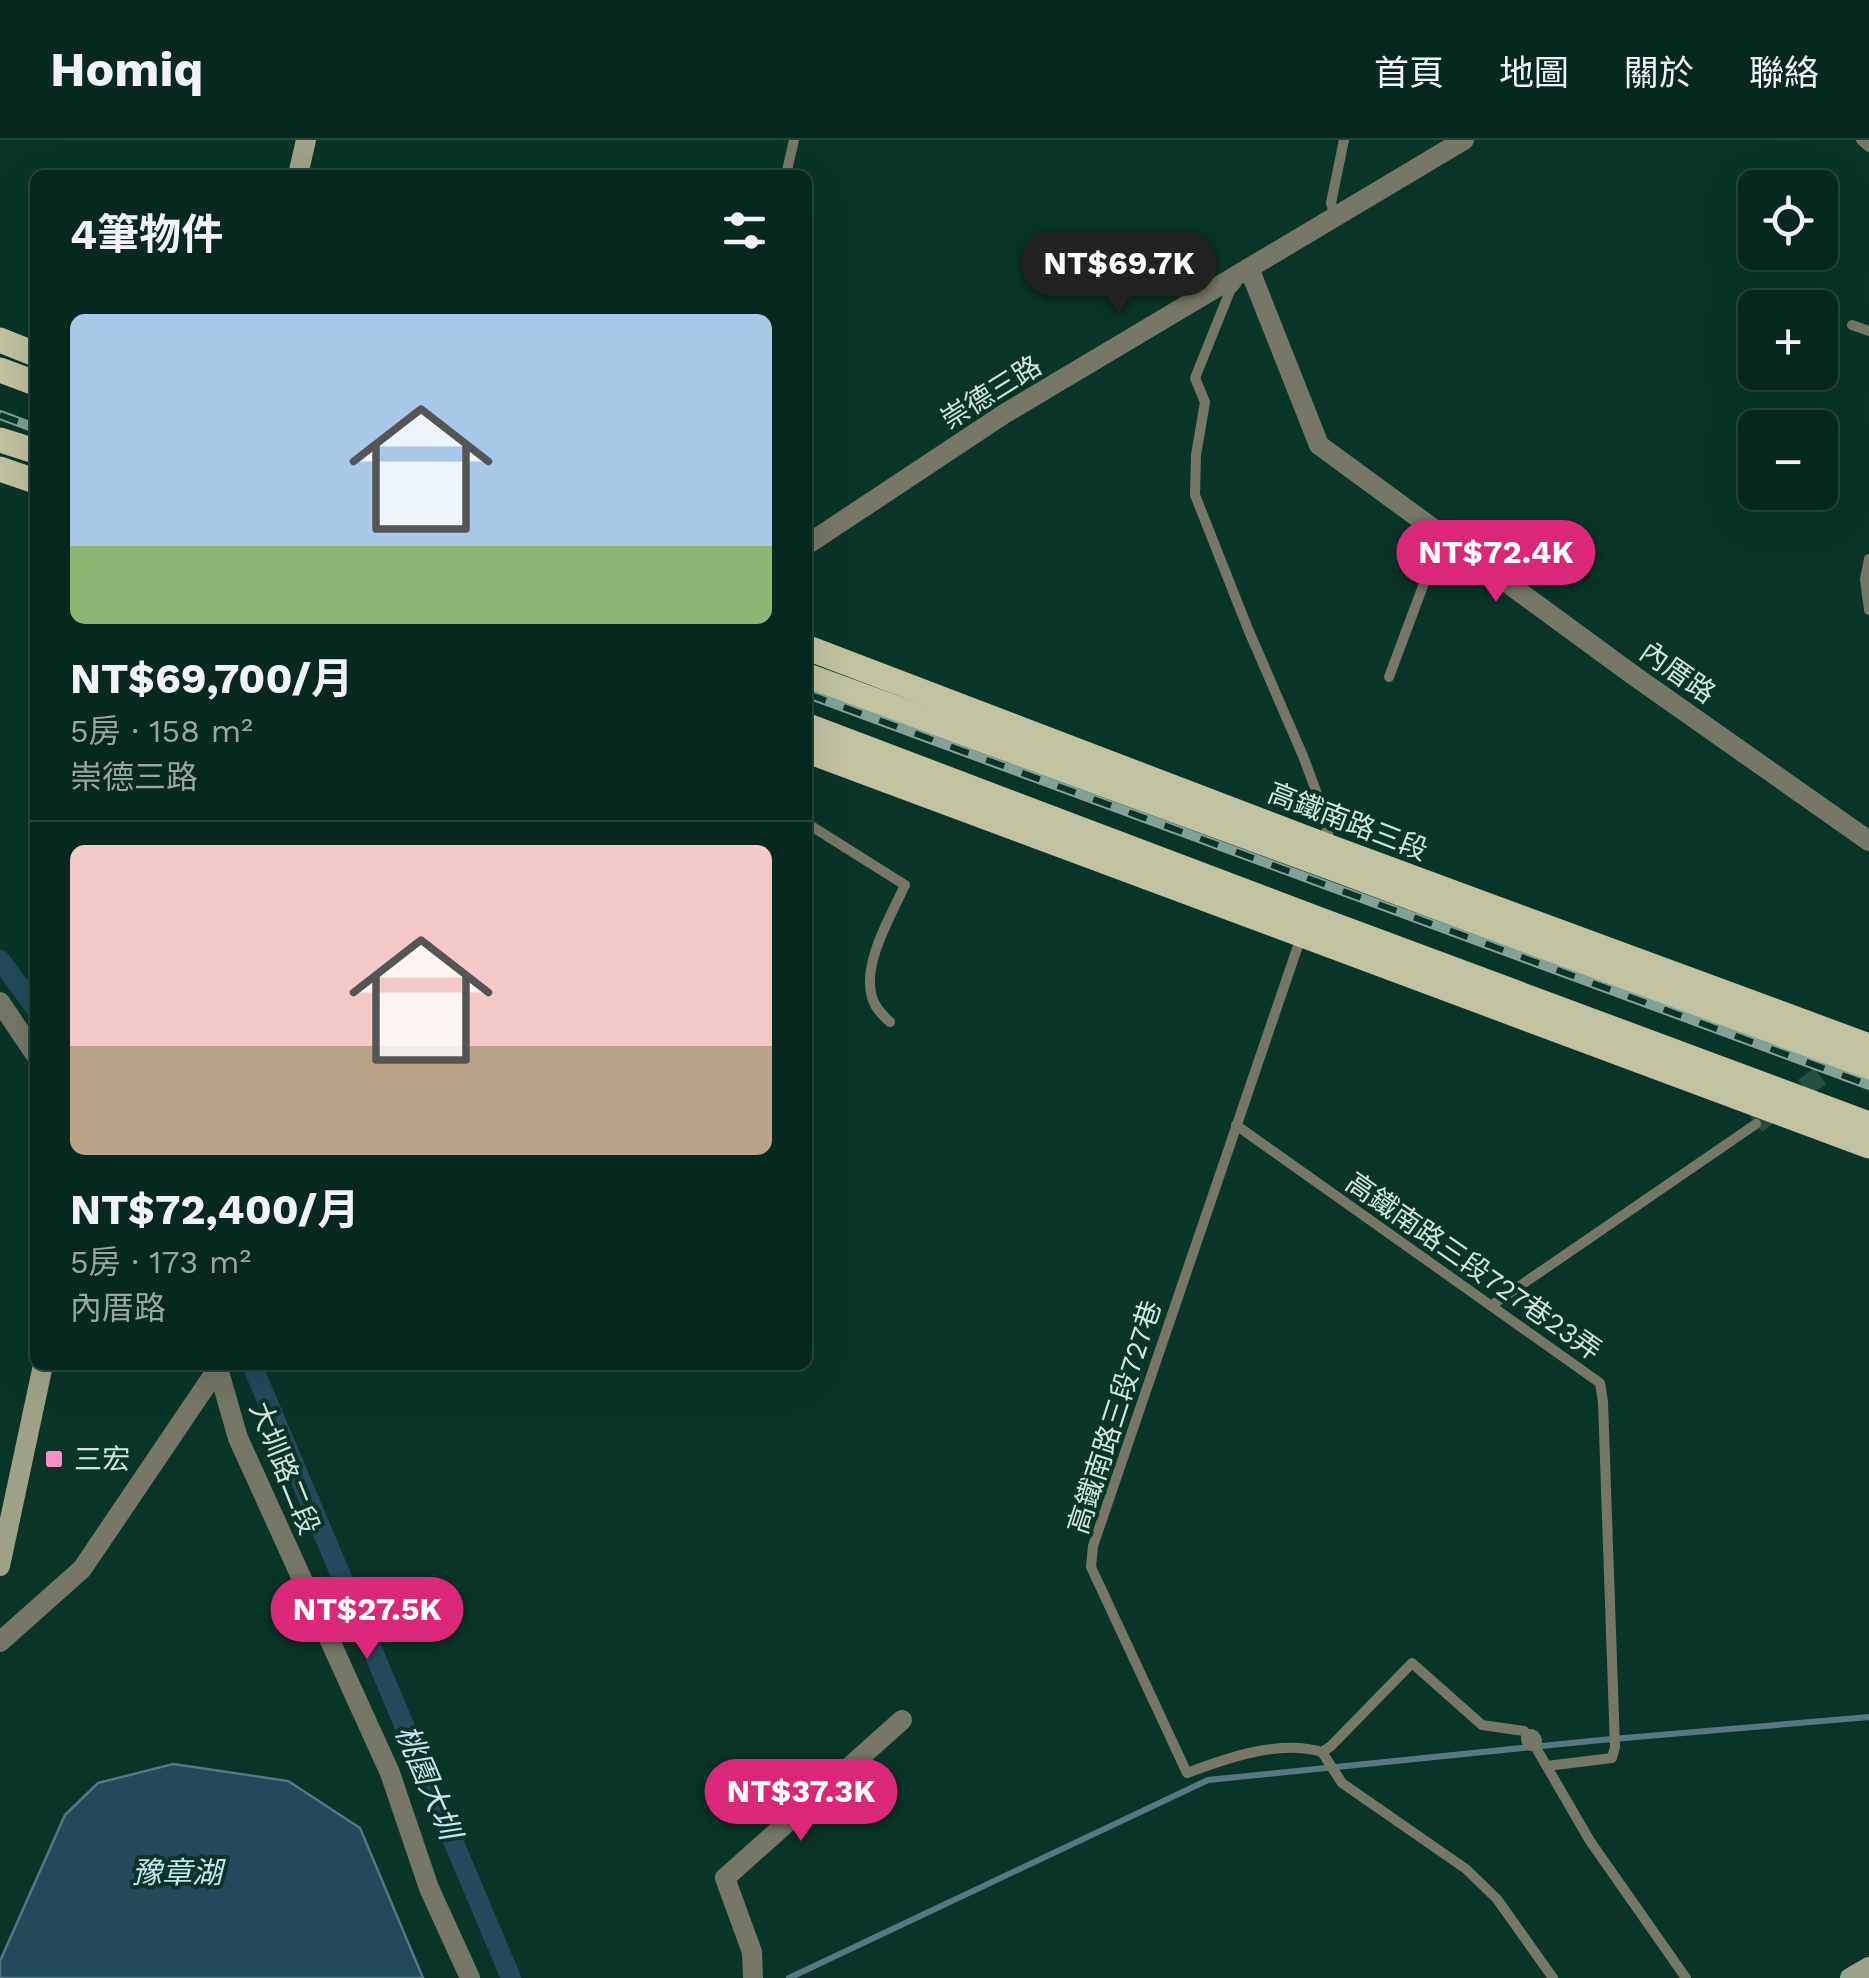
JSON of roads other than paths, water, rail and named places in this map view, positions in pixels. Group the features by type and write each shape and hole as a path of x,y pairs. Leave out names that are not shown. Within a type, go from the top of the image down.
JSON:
{"main road":[{"path":"299,170 306,140"},
{"path":"0,340 30,352"},
{"path":"0,370 30,381"},
{"path":"0,440 30,449"},
{"path":"0,469 30,478"},
{"name":"高鐵南路三段","path":"812,650 1332,848 1869,1046"},
{"name":"高鐵南路三段","path":"812,677 1869,1069"},
{"path":"812,728 1869,1124"},
{"path":"812,753 1869,1146"},
{"path":"1101,782 1179,788"},
{"path":"0,1566 42,1370"},
{"path":"1850,1978 1869,1967"}],"street":[{"name":"崇德三路","path":"812,541 1004,414 1464,140"},
{"name":"內厝路","path":"1249,268 1319,445 1869,841"},
{"path":"0,1002 30,1047"},
{"path":"0,1642 82,1569 215,1370"},
{"name":"大圳路二段","path":"219,1370 238,1438 390,1773 429,1888 470,1978"},
{"path":"753,1978 752,1952 725,1878 902,1720"}],"lane":[{"path":"787,170 794,140"},
{"path":"1335,216 1331,203 1344,140"},
{"path":"1862,140 1869,147"},
{"path":"1249,268 1230,291 1195,378 1205,402 1196,455 1195,494 1304,756 1332,848"},
{"path":"1852,325 1869,332"},
{"path":"1390,676 1443,534"},
{"path":"1869,559 1865,579 1869,610"},
{"path":"812,827 905,885 873,958 870,984 878,1010 890,1022"},
{"name":"高鐵南路三段727巷","path":"1301,936 1094,1546 1091,1567 1186,1773 1238,1754 1306,1747 1322,1752"},
{"path":"1492,1305 1756,1124"},
{"name":"高鐵南路三段727巷23弄","path":"1236,1125 1600,1383 1604,1402 1614,1747 1612,1758 1547,1766"},
{"path":"1553,1978 1497,1898 1466,1869 1342,1783 1322,1752 1412,1663 1482,1725 1524,1731 1590,1841 1686,1978"}],"water":[{"name":"豫章湖","path":"173,1764 288,1781 360,1828 423,1978 0,1978 0,1961 65,1815 98,1783"}],"waterway":[{"name":"桃園大圳","path":"0,960 30,1000"},
{"name":"桃園大圳","path":"254,1370 511,1978"},
{"path":"789,1978 1208,1780 1869,1717"}],"tunnel":[{"path":"1756,1124 1851,1053"}],"railway":[{"path":"0,415 30,426"},
{"path":"812,695 1869,1085"}],"place":[{"name":"三宏","path":"54,1459"}]}
